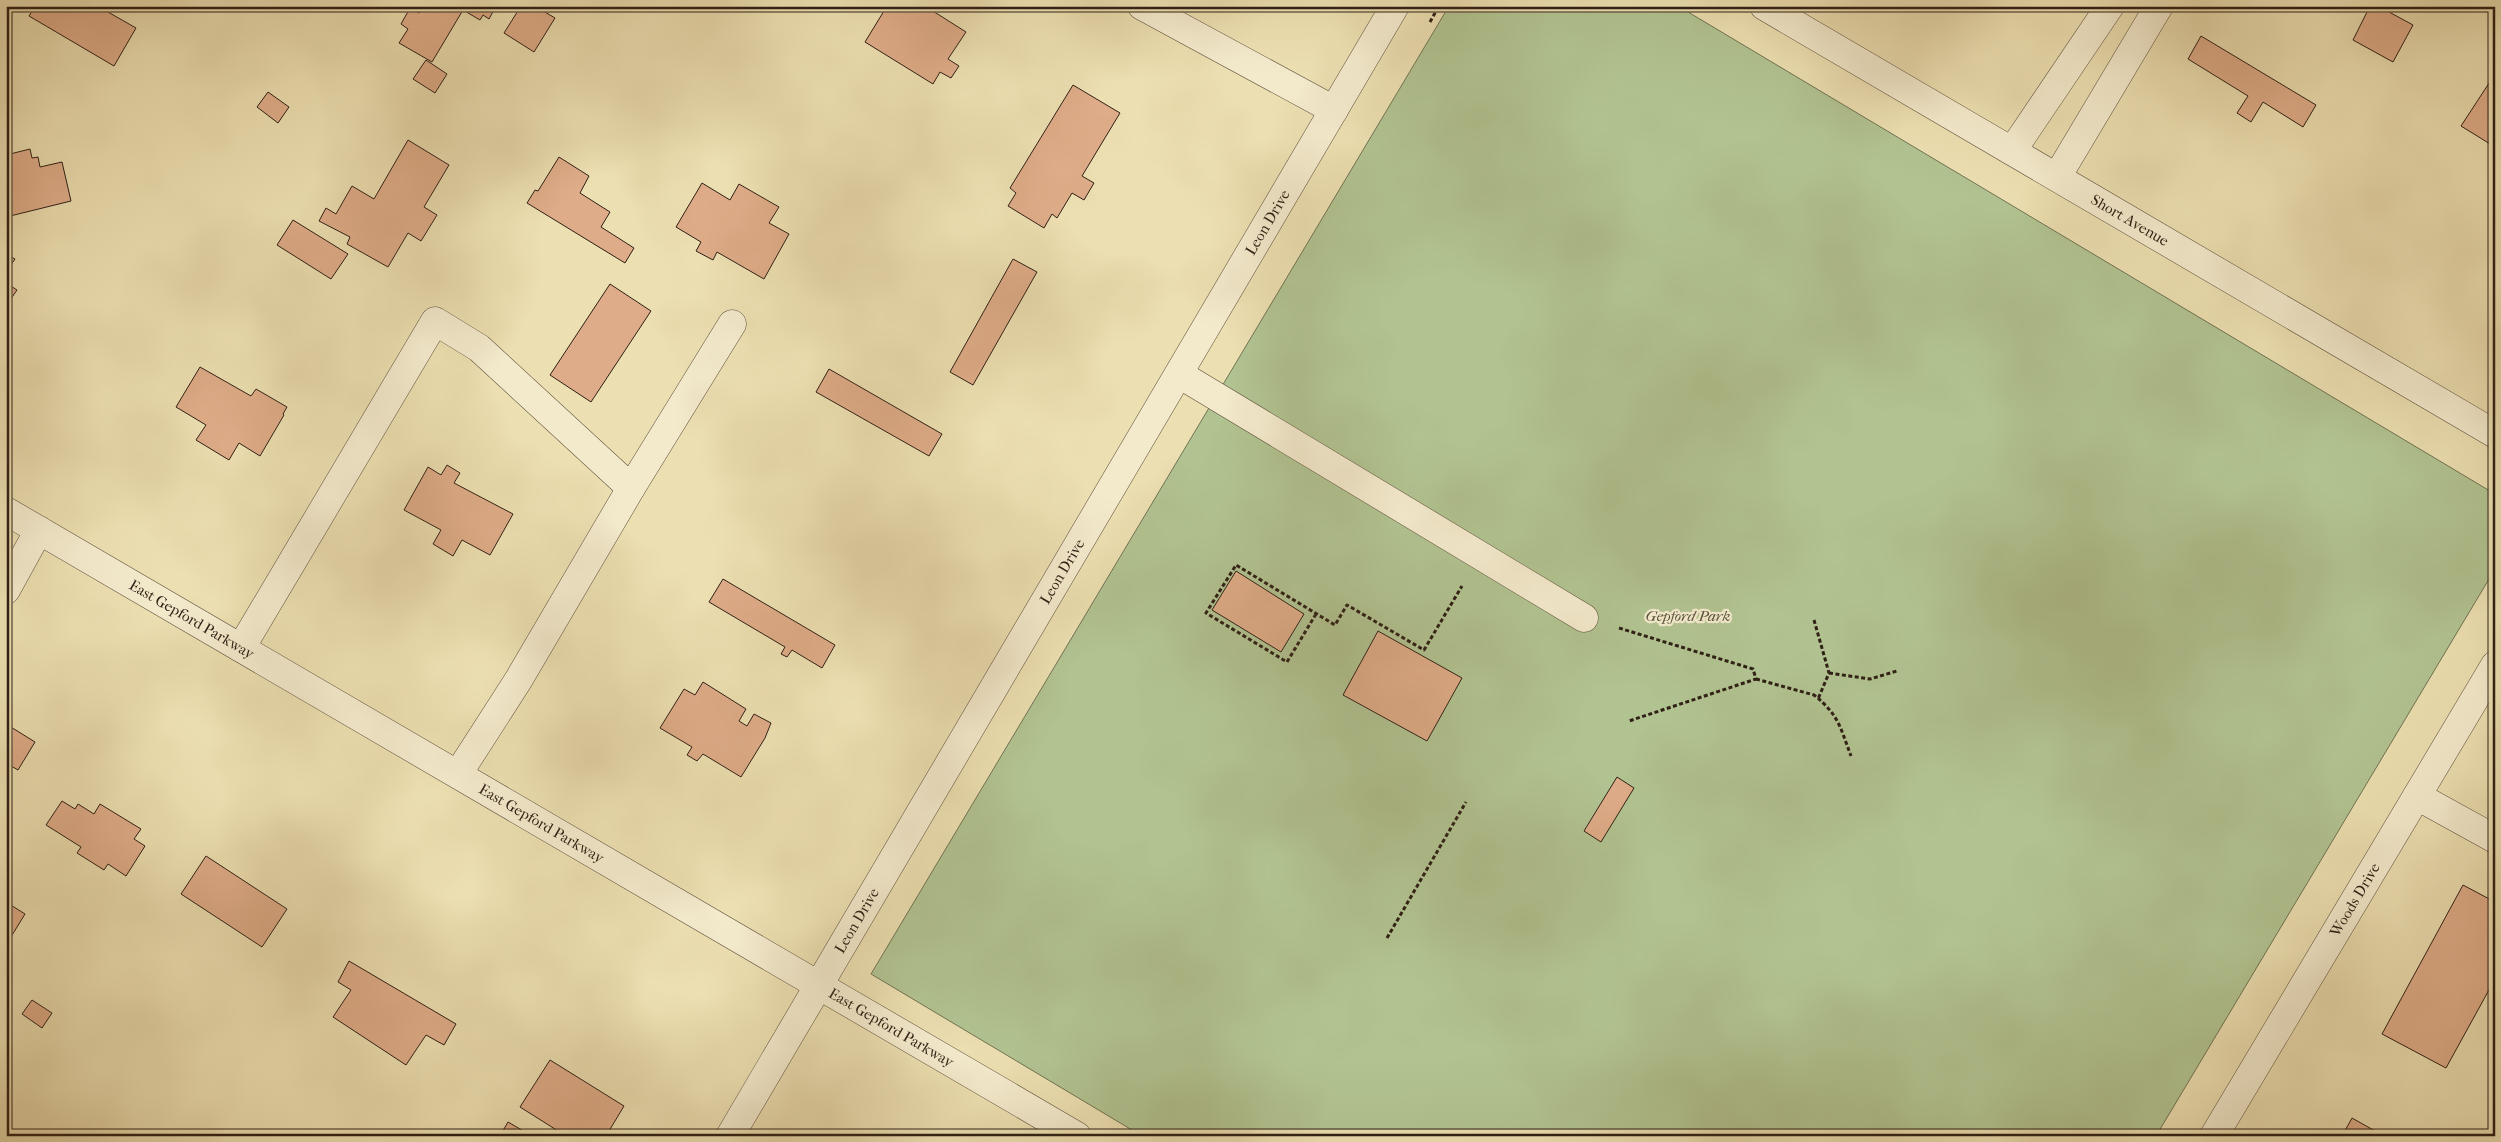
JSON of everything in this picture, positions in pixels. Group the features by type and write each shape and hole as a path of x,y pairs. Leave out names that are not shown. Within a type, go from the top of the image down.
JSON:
{"street":[{"path":"1142,6 1334,110"},
{"name":"Leon Drive","path":"730,1136 1395,6"},
{"name":"Short Avenue","path":"1764,6 2495,434"},
{"path":"2012,151 2110,6"},
{"path":"2057,177 2159,6"},
{"path":"241,648 435,321 479,348 631,488"},
{"path":"458,774 518,680 631,488 732,324"},
{"path":"1179,374 1584,618"},
{"name":"East Gepford Parkway","path":"6,510 1076,1136"},
{"path":"6,590 39,530"},
{"name":"Woods Drive","path":"2214,1136 2495,664"},
{"path":"2417,796 2495,839"}],"path":[{"path":"1316,614 1287,662 1206,614 1236,565 1335,625 1347,605 1424,650 1480,555"},
{"path":"1584,618 1753,669 1756,679"},
{"path":"1814,620 1829,673 1818,699"},
{"path":"1829,673 1870,678 1897,670"},
{"path":"1629,721 1756,679 1814,695 1836,715 1851,756"},
{"path":"1387,938 1466,802"}],"green space":[{"name":"Gepford Park","path":"1449,6 1678,6 2495,494 2495,569 2156,1136 1142,1136 871,974"}],"building":[{"path":"35,6 104,6 110,10 108,12 136,28 114,66 29,16"},
{"path":"415,6 496,6 489,19 483,15 480,20 463,10 432,62 399,43 408,29 401,24 410,8 419,13 421,10"},
{"path":"521,6 535,6 555,18 534,52 504,33"},
{"path":"887,6 925,6 966,32 948,59 959,66 951,78 940,72 933,84 865,42"},
{"path":"2370,6 2378,6 2413,25 2393,62 2353,40"},
{"path":"2201,36 2316,105 2303,127 2263,102 2251,122 2237,113 2248,96 2188,59"},
{"path":"426,60 447,74 435,93 413,79"},
{"path":"2495,74 2495,147 2461,126"},
{"path":"1073,85 1120,113 1082,176 1094,183 1084,200 1072,193 1057,218 1052,214 1044,228 1008,206 1016,193 1010,188"},
{"path":"268,92 289,107 278,123 257,107"},
{"path":"408,140 449,165 424,207 437,215 421,241 408,233 388,267 347,244 350,237 319,221 326,208 336,214 352,186 374,199"},
{"path":"30,149 32,158 38,157 40,167 62,162 71,201 6,217 6,155"},
{"path":"559,157 589,176 580,193 610,212 601,227 634,248 625,263 527,203 535,190 538,191"},
{"path":"702,183 730,200 739,184 779,207 769,223 789,234 764,279 717,252 713,260 696,251 701,242 676,227"},
{"path":"293,220 348,254 331,279 277,245"},
{"path":"6,254 15,259 6,272"},
{"path":"1013,259 1037,272 973,385 950,372"},
{"path":"6,283 17,290 6,306"},
{"path":"610,284 651,311 591,402 550,375"},
{"path":"200,367 251,396 256,389 287,407 260,456 239,443 229,460 196,440 206,425 176,407"},
{"path":"829,369 942,434 929,456 816,392"},
{"path":"447,465 460,473 454,483 513,514 490,555 462,540 453,556 433,544 441,530 404,510 428,467 441,475"},
{"path":"1236,571 1304,614 1281,652 1212,610"},
{"path":"723,579 835,645 822,668 792,650 787,657 781,654 785,647 709,602"},
{"path":"1378,631 1462,678 1427,741 1343,695"},
{"path":"703,682 746,709 739,721 747,726 754,714 771,723 765,738 741,777 703,754 697,761 687,755 692,747 660,728 684,689 695,695"},
{"path":"6,724 35,742 18,770 6,763"},
{"path":"1617,777 1634,788 1601,842 1584,831"},
{"path":"62,801 75,809 78,804 94,814 100,804 141,829 134,839 145,846 126,876 108,864 104,870 77,853 81,847 46,825"},
{"path":"206,856 287,909 262,947 181,894"},
{"path":"2463,885 2495,902 2495,979 2446,1068 2382,1034"},
{"path":"6,902 25,914 6,945"},
{"path":"349,961 456,1024 444,1045 426,1035 406,1065 333,1017 351,990 338,982"},
{"path":"32,1000 52,1013 42,1028 22,1014"},
{"path":"550,1060 624,1106 606,1136 566,1136 520,1107"},
{"path":"2352,1118 2384,1136 2342,1136"},
{"path":"508,1122 532,1136 500,1136"}]}
